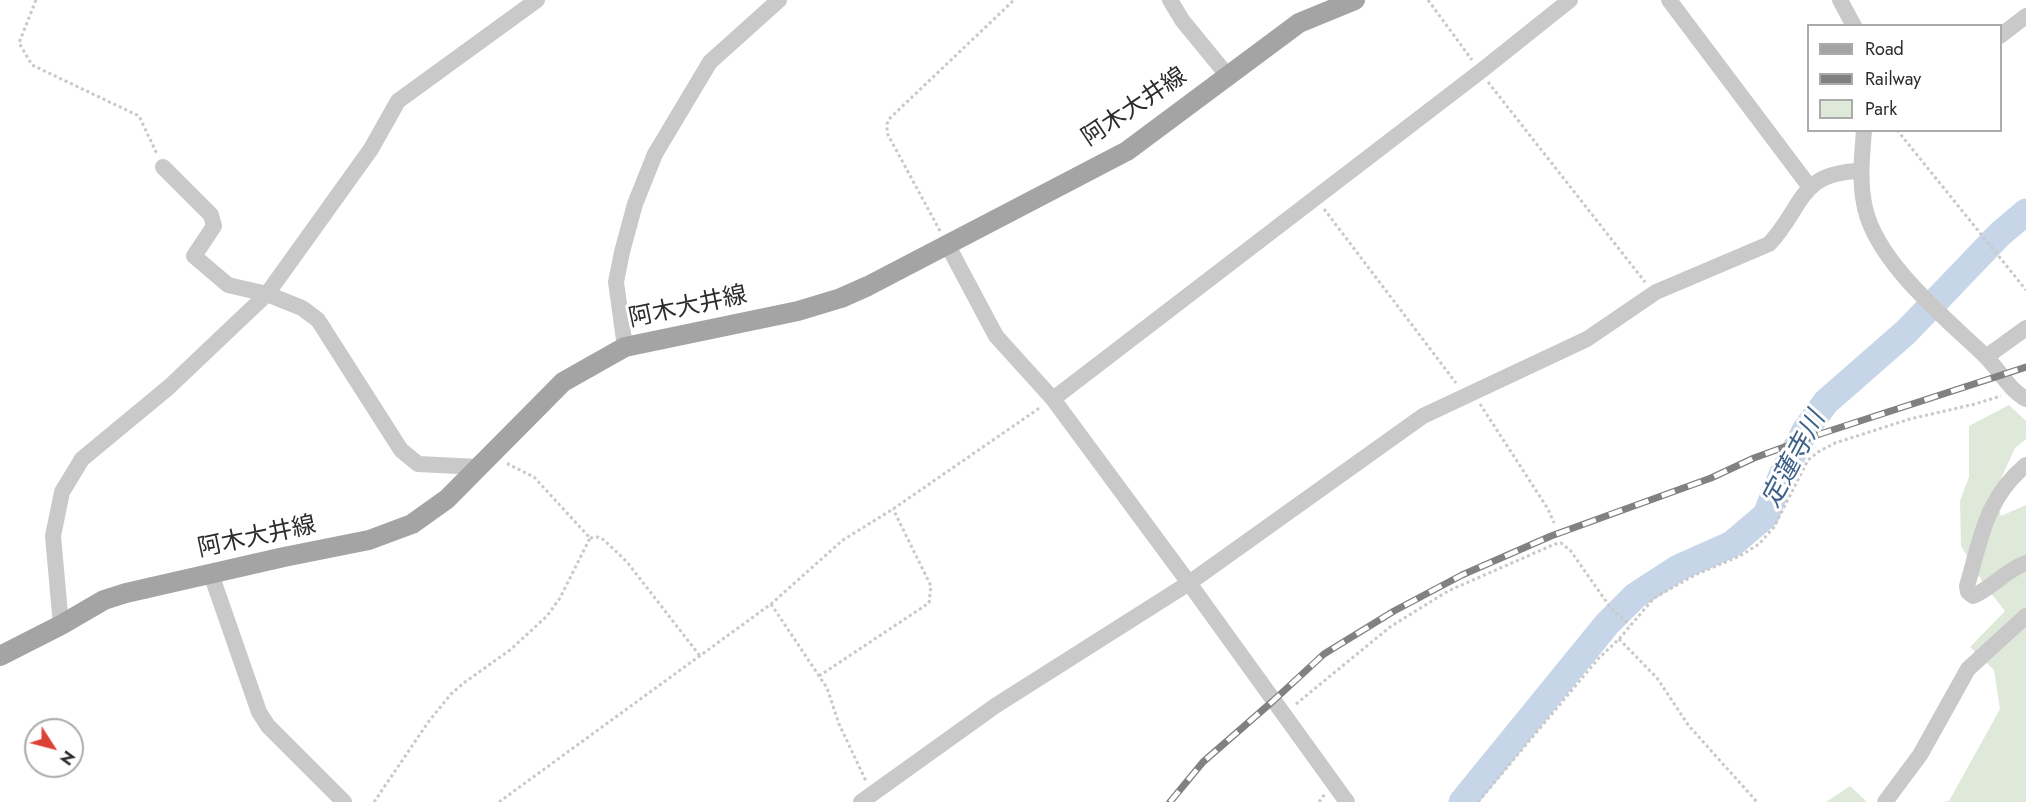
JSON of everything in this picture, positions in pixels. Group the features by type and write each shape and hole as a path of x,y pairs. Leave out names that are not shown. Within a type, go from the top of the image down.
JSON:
{"main road":[{"name":"阿木大井線","path":"0,656 104,600 136,590 369,540 412,524 447,499 563,382 625,347 815,306 868,286 1127,151 1299,23 1355,0"}],"street":[{"path":"61,625 53,536 62,492 82,459 169,387 267,294 371,149 398,101 537,0"},
{"path":"625,347 616,282 635,204 655,154 710,62 779,0"},
{"path":"1170,0 1182,20 1227,75"},
{"path":"1053,399 1481,71 1570,0"},
{"path":"1669,0 1809,186"},
{"path":"1840,0 1853,24"},
{"path":"2002,35 2026,16"},
{"path":"1864,132 1861,171 1865,209 1873,229 1891,259 1944,317 1986,357 2012,388 2026,399"},
{"path":"163,167 211,215 214,226 194,256 228,285 267,294 302,308 318,320 401,450 418,464 485,461"},
{"path":"867,797 995,706 1189,583 1423,416 1587,339 1653,293 1769,244 1809,186 1841,171 1861,171"},
{"path":"947,244 996,336 1053,399 1347,802"},
{"path":"1986,357 2026,328"},
{"path":"2026,465 2014,475 1991,507 1980,536 1967,586 1968,592 1973,596 2017,566 2026,563"},
{"path":"211,574 259,712 268,726 344,802"},
{"path":"1885,802 1920,755 1968,669 2026,616"}],"path":[{"path":"36,0 19,43 32,65 139,116 163,167"},
{"path":"947,244 887,133 886,124 1014,0"},
{"path":"1428,0 1653,293"},
{"path":"1899,132 2026,290"},
{"path":"1316,198 1469,394 1548,509 1554,523"},
{"path":"1478,802 1598,659 1619,639 1654,598 1758,544 1774,527 1808,460 1818,452 1835,442 1910,419 1993,400 2012,388"},
{"path":"499,802 771,604 843,540 893,509 1053,399"},
{"path":"485,461 534,477 590,538"},
{"path":"819,676 929,603 931,586 893,509"},
{"path":"590,538 598,537 604,540 627,562 700,656"},
{"path":"374,802 429,721 451,694 510,650 547,616 560,598 590,538"},
{"path":"1283,715 1390,627 1448,591 1554,544 1561,543 1570,550 1610,607 1630,625"},
{"path":"771,604 827,688 839,724 862,775 867,797"},
{"path":"1619,639 1657,678 1689,726 1757,802"}],"green space":[{"path":"2009,405 2026,421 2026,439 2015,448 1994,494 2001,516 2026,505 2026,802 1942,802 1949,801 2000,709 1994,670 1970,647 2005,611 1985,586 1961,546 1960,501 1969,477 1969,426"},
{"path":"1850,786 1867,802 1826,802"}],"waterway":[{"name":"定蓮寺川","path":"1462,802 1607,624 1635,596 1678,568 1732,544 1766,515 1782,475 1806,429 1826,402 1906,332 2000,234 2026,212"}],"railway":[{"path":"1170,802 1203,762 1324,654 1394,611 1462,575 1551,536 1711,478 1754,458 1820,434 2026,367"}]}
